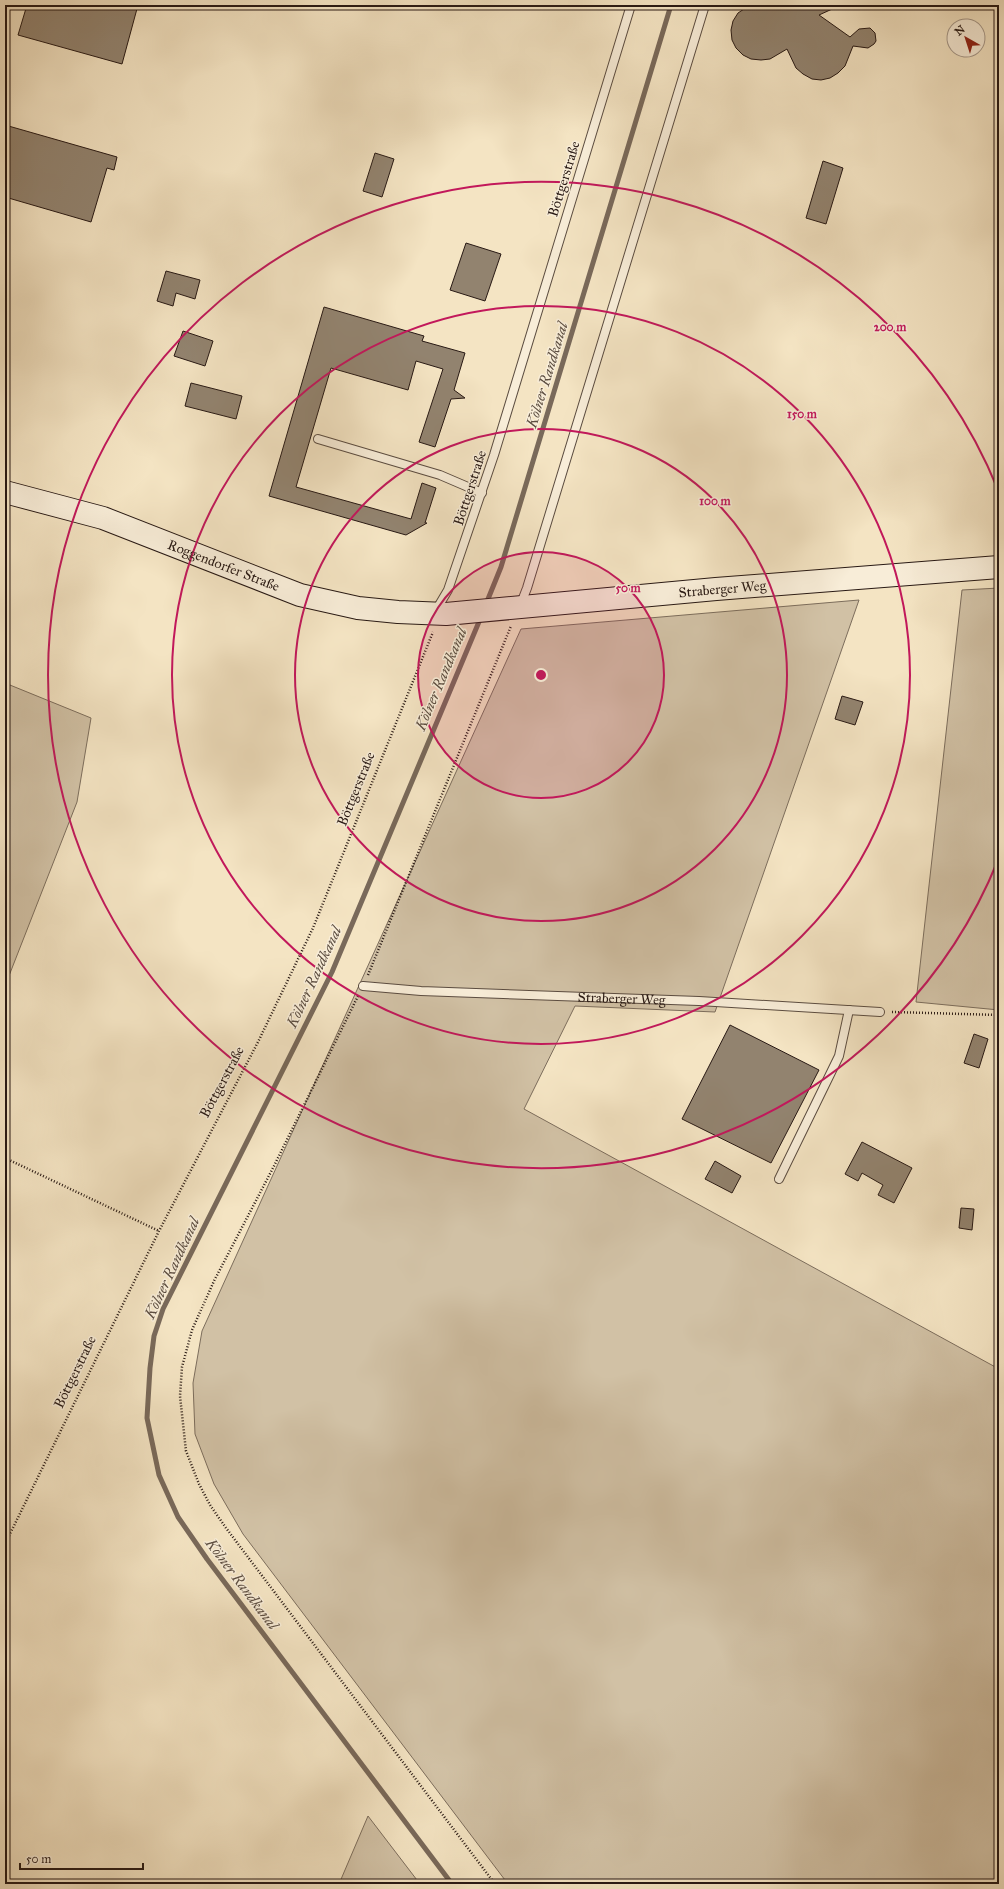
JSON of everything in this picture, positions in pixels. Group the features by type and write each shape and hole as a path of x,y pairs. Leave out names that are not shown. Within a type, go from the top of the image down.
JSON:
{"main road":[{"name":"Roggendorfer Straße","path":"5,492 103,518 300,595 358,608 440,614"},
{"name":"Straberger Weg","path":"440,614 716,589 999,567"}],"lane":[{"name":"Böttgerstraße","path":"440,614 482,493 631,5"},
{"path":"515,607 527,588 705,5"},
{"path":"5,276 5,282"},
{"path":"318,439 440,475 482,493"},
{"name":"Straberger Weg","path":"363,986 421,991 699,1002 880,1012"},
{"path":"779,1180 839,1056 849,1010"}],"path":[{"path":"495,1884 210,1505 186,1451 180,1396 182,1367 192,1330 214,1281 363,986 515,607"},
{"name":"Böttgerstraße","path":"5,1544 158,1231 258,1042 313,928 440,614"},
{"path":"880,1012 999,1015"},
{"path":"5,1158 158,1231"}],"shaded area":[{"path":"999,588 999,1010 916,1002 962,590"},
{"path":"859,600 715,1012 575,1006 524,1109 999,1369 999,1884 508,1884 243,1534 214,1484 195,1434 193,1383 202,1331 521,629"},
{"path":"5,683 91,718 77,802 5,986"},
{"path":"368,1816 420,1884 339,1884"}],"building":[{"path":"27,5 138,5 122,64 18,35"},
{"path":"750,5 841,5 819,15 850,37 859,29 870,28 875,33 876,41 868,48 853,46 845,66 830,78 821,80 812,79 796,68 787,49 770,59 761,60 751,59 743,55 736,48 732,40 731,30 733,21 738,13"},
{"path":"5,125 117,157 114,170 107,168 91,222 5,197"},
{"path":"375,153 394,159 382,197 363,191"},
{"path":"823,161 843,168 826,224 806,218"},
{"path":"466,243 501,254 485,301 450,290"},
{"path":"166,271 200,280 195,299 176,293 173,306 157,301"},
{"path":"324,307 424,336 422,341 465,353 454,390 465,398 451,399 435,447 419,442 443,369 416,361 408,390 331,368 296,487 411,519 422,483 436,488 425,523 427,523 406,535 269,496"},
{"path":"183,331 213,341 205,366 174,356"},
{"path":"191,383 242,396 236,419 185,406"},
{"path":"842,696 863,702 855,725 835,719"},
{"path":"730,1025 819,1070 771,1163 682,1119"},
{"path":"974,1034 988,1039 979,1068 964,1063"},
{"path":"862,1142 912,1168 894,1203 878,1195 883,1185 862,1173 858,1181 845,1174"},
{"path":"715,1161 741,1176 732,1193 705,1179"},
{"path":"961,1208 974,1209 972,1230 959,1228"}],"waterway":[{"name":"Kölner Randkanal","path":"486,604 501,567 671,5"},
{"name":"Kölner Randkanal","path":"452,1884 207,1559 178,1517 159,1475 147,1418 150,1368 154,1336 163,1309 332,972 481,617"}]}
